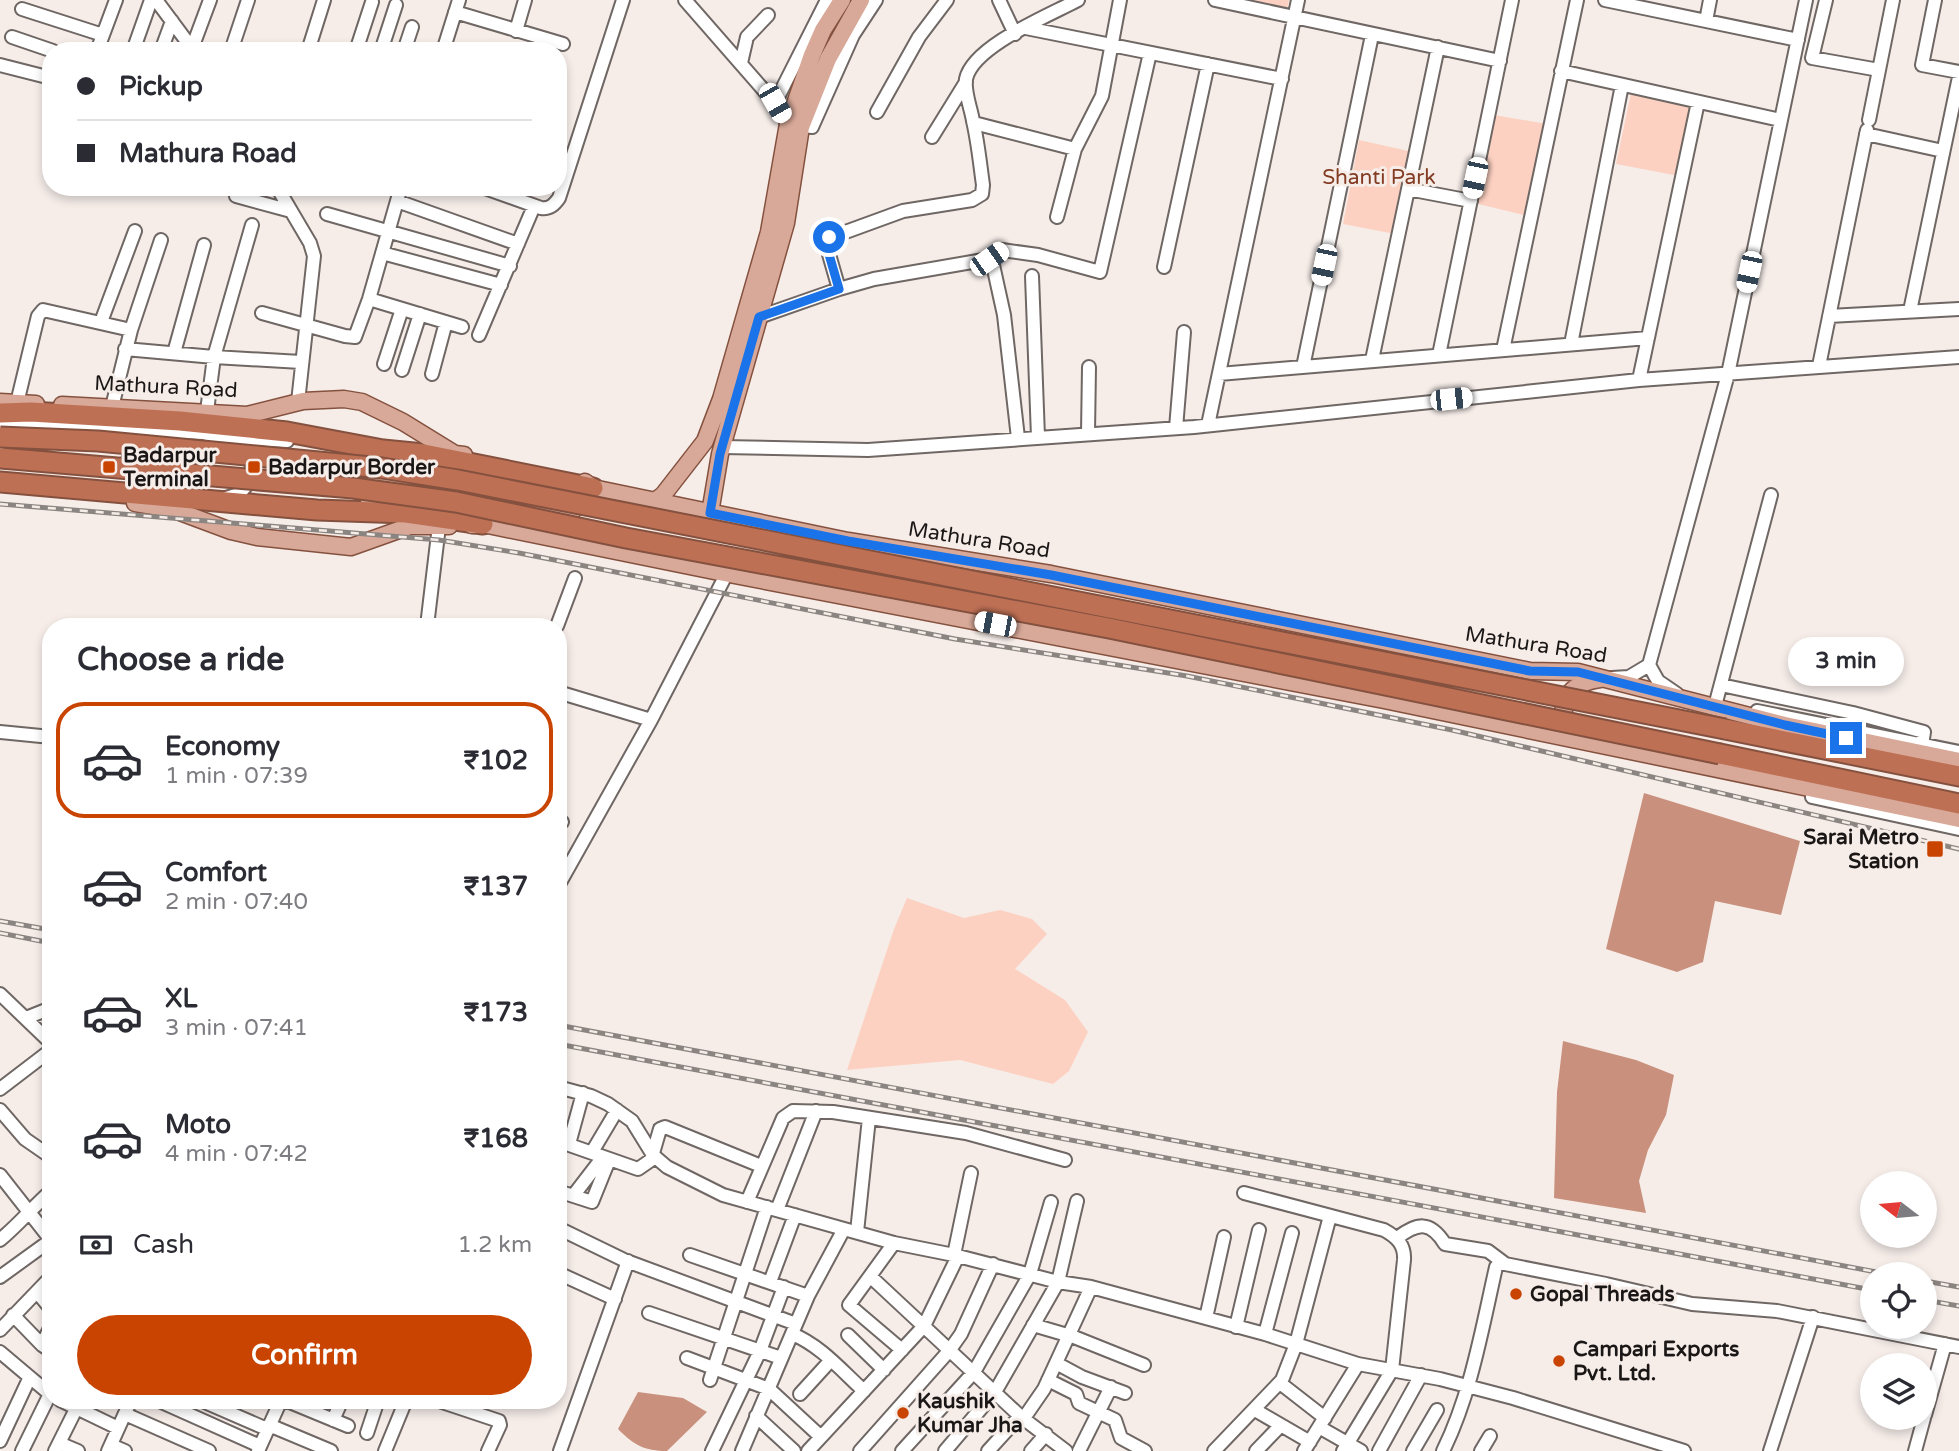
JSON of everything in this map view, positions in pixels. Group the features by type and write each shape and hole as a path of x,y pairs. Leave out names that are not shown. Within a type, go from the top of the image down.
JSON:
{"highway":[{"path":"9,408 287,432 383,450 425,454 587,486"},
{"name":"Mathura Road","path":"0,437 98,441 382,468 458,480 1959,776"},
{"path":"0,458 353,488 456,502 640,541 1109,628 1959,804"},
{"path":"0,482 317,510 375,512 483,524"}],"main road":[{"path":"655,501 663,495 705,441 721,399 769,232 812,55 823,30 842,0"},
{"path":"710,513 712,489 722,447 786,223 794,126 861,0"},
{"name":"Mathura Road","path":"0,402 9,408 112,407 247,415 298,402 344,399 362,402 403,422 455,454 580,478 587,486 848,541 1051,575 1530,671 1578,672 1785,725 1959,761"},
{"path":"375,512 368,501 367,486 373,476 385,474 443,491 519,506 572,512"},
{"path":"575,542 572,512 587,486"},
{"path":"0,491 147,504 172,509 231,531 257,537 351,547 410,526 483,524 1346,692 1959,819"},
{"path":"735,575 752,568 758,557 760,545 756,532 746,520"},
{"path":"1583,742 1569,729 1564,716 1565,703 1572,689 1579,684 1606,679"},
{"path":"1670,760 1692,757 1698,749 1702,735 1704,712 1682,697"}],"street":[{"path":"100,42 116,0"},
{"path":"137,42 154,0 186,42"},
{"path":"195,42 209,0"},
{"path":"234,42 248,0"},
{"path":"311,42 324,0"},
{"path":"516,31 525,0"},
{"path":"567,163 622,0"},
{"path":"685,0 794,126 812,127 853,35 876,0"},
{"path":"775,103 827,0"},
{"path":"877,112 919,37 947,0"},
{"path":"999,0 1021,31 1150,52 1282,79"},
{"path":"932,137 966,82 975,62 987,51 1078,0"},
{"path":"1057,217 1074,149 1102,96 1120,0"},
{"path":"1214,0 1500,61"},
{"path":"1208,425 1298,0"},
{"path":"1439,355 1512,0"},
{"path":"1503,350 1577,0"},
{"path":"1605,0 1798,40"},
{"path":"1706,21 1710,0"},
{"path":"1606,679 1629,677 1649,665 1728,373 1806,0"},
{"path":"1826,0 1812,58 1879,71"},
{"path":"1819,366 1893,0"},
{"path":"1935,0 1922,65 1959,72"},
{"path":"359,42 372,2"},
{"path":"384,42 396,5"},
{"path":"448,42 457,6 516,31 556,42"},
{"path":"22,9 103,35"},
{"path":"741,63 747,37 768,15"},
{"path":"164,42 172,21"},
{"path":"407,42 412,27"},
{"path":"1303,367 1372,35"},
{"path":"12,37 42,47"},
{"path":"1372,360 1438,47"},
{"path":"759,317 874,279 989,259 1002,250 1038,255 1101,272 1150,52"},
{"path":"1164,267 1208,64"},
{"path":"0,65 42,77"},
{"path":"1561,71 1780,120"},
{"path":"1910,312 1959,77"},
{"path":"839,289 826,244 829,237 892,214 972,201 982,194 983,185 966,82"},
{"path":"1571,345 1622,85"},
{"path":"1639,380 1698,102"},
{"path":"974,123 1074,149"},
{"path":"1868,128 1943,151"},
{"path":"1408,189 1471,201"},
{"path":"236,196 291,211"},
{"path":"282,196 310,243 314,256 298,402"},
{"path":"262,313 355,337 369,299 398,196"},
{"path":"507,196 546,209 555,204 557,196"},
{"path":"397,201 518,244"},
{"path":"479,335 534,206"},
{"path":"327,214 510,266"},
{"path":"207,411 214,357 252,225"},
{"path":"101,322 135,231"},
{"path":"112,407 125,349 161,240"},
{"path":"174,353 204,245"},
{"path":"382,253 501,285"},
{"path":"989,259 993,265 1004,315 1018,438"},
{"path":"1032,276 1038,437"},
{"path":"369,299 462,327"},
{"path":"384,364 402,309"},
{"path":"1829,316 1959,309"},
{"path":"9,408 40,312 47,310 131,330"},
{"path":"402,370 420,314"},
{"path":"432,374 446,322"},
{"path":"1176,428 1184,331"},
{"path":"1219,374 1648,338"},
{"path":"125,349 301,362"},
{"path":"722,447 869,450 1176,428 1639,380 1959,357"},
{"path":"1087,433 1089,367"},
{"path":"0,424 203,433 243,445 251,459 252,467 247,485 239,494 224,498 167,488 0,474"},
{"path":"221,437 383,450"},
{"path":"0,451 186,464 208,479 238,481 246,477 252,467"},
{"path":"191,492 208,479"},
{"path":"1715,706 1771,495"},
{"path":"428,618 439,526"},
{"path":"567,870 735,575"},
{"path":"560,618 575,578"},
{"path":"1649,665 1658,681 1682,697"},
{"path":"1721,685 1853,713 1924,732 1922,745"},
{"path":"567,695 651,720"},
{"path":"1744,713 1751,710 1788,716 1959,752"},
{"path":"0,732 42,736"},
{"path":"1703,767 1709,772 1731,779 1959,829"},
{"path":"0,994 42,1034"},
{"path":"26,1018 42,1011"},
{"path":"0,1089 42,1057"},
{"path":"567,1089 583,1093 617,1110 632,1121 653,1155 667,1167 723,1195 894,1243 993,1264 1058,1282 1091,1287 1265,1334 1358,1364 1468,1386 1543,1406 1684,1451"},
{"path":"567,1135 583,1093"},
{"path":"0,1110 25,1139 42,1151"},
{"path":"567,1194 592,1202 601,1156 617,1110"},
{"path":"747,1202 761,1166 788,1113 800,1110 966,1133 1065,1160"},
{"path":"712,1374 744,1273 816,1111"},
{"path":"742,1451 808,1296 850,1230 869,1118"},
{"path":"567,1144 638,1169 648,1163 653,1155 660,1129 664,1127 761,1166"},
{"path":"573,1196 601,1156"},
{"path":"807,1451 924,1326 956,1256 971,1174"},
{"path":"0,1175 42,1228"},
{"path":"1244,1193 1384,1230 1396,1238 1404,1253 1392,1370 1345,1447"},
{"path":"0,1240 42,1200"},
{"path":"945,1451 995,1392 1058,1282 1077,1201"},
{"path":"902,1451 974,1372 1030,1274 1051,1202"},
{"path":"770,1282 795,1215"},
{"path":"1214,1451 1280,1383 1296,1344 1330,1216"},
{"path":"1396,1238 1415,1227 1427,1227 1437,1232 1445,1244 1488,1251 1504,1263 1692,1304 1755,1308 1959,1347"},
{"path":"1236,1327 1259,1230"},
{"path":"567,1232 628,1261 773,1315 794,1329 864,1391"},
{"path":"1265,1334 1292,1233"},
{"path":"1206,1318 1224,1237"},
{"path":"894,1243 849,1305 902,1350"},
{"path":"0,1277 42,1247"},
{"path":"690,1255 808,1296"},
{"path":"560,1451 628,1261"},
{"path":"1443,1451 1453,1431 1468,1386 1496,1267 1504,1263"},
{"path":"860,1451 949,1351 961,1334 993,1264"},
{"path":"871,1276 1022,1417 1066,1451"},
{"path":"567,1277 615,1299"},
{"path":"0,1330 42,1287"},
{"path":"712,1451 760,1351 785,1287"},
{"path":"988,1451 1022,1417 1048,1381 1091,1287"},
{"path":"37,1292 42,1298"},
{"path":"649,1313 781,1358"},
{"path":"13,1315 42,1344"},
{"path":"1770,1451 1813,1318"},
{"path":"1034,1325 1069,1335 1144,1365"},
{"path":"848,1335 884,1370"},
{"path":"1937,1373 1945,1344"},
{"path":"0,1352 42,1388"},
{"path":"687,1358 712,1374 746,1380 769,1389 821,1437"},
{"path":"800,1394 831,1360"},
{"path":"1056,1363 1082,1377 1125,1392"},
{"path":"1255,1410 1280,1425 1307,1447 1358,1364"},
{"path":"1379,1451 1421,1375"},
{"path":"0,1441 29,1379"},
{"path":"1048,1381 1076,1394 1079,1403 1118,1422 1117,1431 1121,1438 1145,1451"},
{"path":"1280,1383 1345,1447 1361,1451"},
{"path":"1079,1451 1111,1387"},
{"path":"22,1451 46,1409"},
{"path":"78,1451 57,1447 76,1409 118,1428"},
{"path":"125,1451 109,1448 127,1409"},
{"path":"176,1409 259,1449 276,1409"},
{"path":"223,1409 324,1450"},
{"path":"315,1409 348,1426"},
{"path":"333,1420 338,1409"},
{"path":"367,1433 375,1409"},
{"path":"386,1451 402,1409"},
{"path":"464,1409 501,1423 488,1451"},
{"path":"1413,1451 1437,1410"},
{"path":"125,1414 209,1451"},
{"path":"756,1416 794,1451"},
{"path":"1256,1451 1280,1425"},
{"path":"1915,1451 1921,1430"},
{"path":"1031,1451 1046,1434"},
{"path":"1481,1451 1490,1436"}],"green space":[{"path":"1236,0 1289,0 1287,9"},
{"path":"1631,93 1694,106 1679,176 1616,164"},
{"path":"1494,115 1547,124 1528,216 1474,203"},
{"name":"Shanti Park","path":"1359,140 1413,152 1395,234 1343,224"},
{"path":"907,898 964,918 1000,910 1032,919 1047,934 1015,969 1065,1000 1088,1032 1069,1071 1053,1084 960,1060 847,1070"}],"shaded area":[{"path":"1644,793 1800,841 1781,915 1715,901 1703,962 1677,972 1606,949"},
{"path":"1563,1041 1636,1060 1674,1075 1666,1115 1648,1150 1639,1181 1646,1213 1554,1198 1557,1092"},
{"path":"638,1392 683,1398 707,1412 667,1451 652,1450 634,1443 618,1429"}],"railway":[{"path":"0,504 439,540 519,553 955,639 1187,676 1452,730 1959,849"},
{"path":"0,921 42,928"},
{"path":"0,933 42,941"},
{"path":"567,1027 1860,1269"},
{"path":"567,1046 1860,1288"},
{"path":"1937,1283 1959,1287"},
{"path":"1937,1302 1959,1306"}],"place":[{"name":"Badarpur Terminal","path":"109,467"},
{"name":"Badarpur Border","path":"254,467"},
{"name":"Sarai Metro Station","path":"1935,849"},
{"name":"Gopal Threads","path":"1516,1294"},
{"name":"Campari Exports Pvt. Ltd.","path":"1559,1361"},
{"name":"Kaushik Kumar Jha","path":"903,1413"}],"route":[{"path":"829,237 826,244 839,289 759,317 720,454 710,513 848,541 1051,575 1530,671 1578,672 1846,738"}]}
